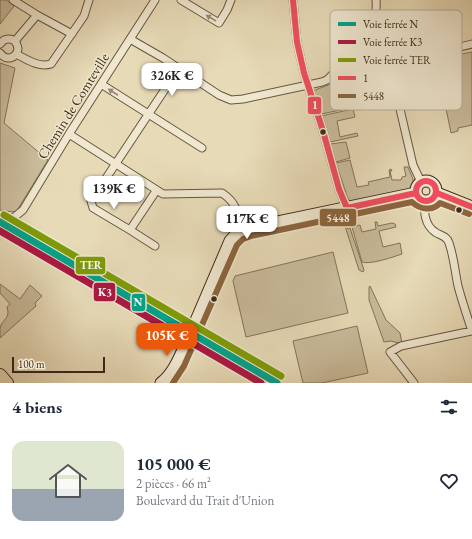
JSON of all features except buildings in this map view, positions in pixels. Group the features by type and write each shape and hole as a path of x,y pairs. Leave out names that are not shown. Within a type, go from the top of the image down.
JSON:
{"main road":[{"path":"0,375 7,383"}],"street":[{"path":"12,0 36,15 72,34"},
{"path":"16,54 41,65 52,62 86,12 89,0"},
{"name":"Chemin de Comteville","path":"8,219 12,219 23,210 155,0"},
{"path":"181,0 219,23 231,0"},
{"path":"293,0 297,42 308,86 323,131 337,182 347,208"},
{"path":"15,41 36,15"},
{"path":"0,44 6,39 12,39 15,41 18,49 14,57 3,57 0,53"},
{"path":"130,39 179,68 219,95 231,100 308,86 327,80 330,77"},
{"path":"462,46 472,44"},
{"path":"155,246 92,206 92,201 179,68"},
{"path":"101,84 202,148"},
{"path":"400,110 413,165 421,182"},
{"path":"70,134 156,191 163,194 222,193 230,198 234,204 241,230"},
{"path":"428,180 436,187 437,194 433,199 426,201 419,198 416,193 417,187 421,182 428,180"},
{"path":"130,230 156,191"},
{"path":"192,330 230,241 241,230 416,193"},
{"path":"437,194 472,207"},
{"path":"414,383 390,352 401,346 472,331 458,286 449,242 444,235 435,232 429,226 424,208 426,201"},
{"path":"161,383 166,379 177,363 187,341"}],"shaded area":[{"path":"0,0 6,0 14,6 0,24"},
{"path":"472,52 472,125 458,128 458,131 451,133 446,110 462,110 462,54"},
{"path":"0,63 15,68 4,123 48,160 16,212 0,210"},
{"path":"330,84 330,110 341,110 321,114 314,93 315,90"},
{"path":"353,110 355,117 337,121 340,137 357,133 358,136 330,142 321,116"},
{"path":"346,142 350,158 336,162 330,144"},
{"path":"350,160 357,187 369,185 368,182 390,177 389,170 391,169 392,180 401,180 402,177 406,176 404,167 408,167 413,179 413,185 407,190 350,202 336,163"},
{"path":"346,222 348,229 350,228 364,270 363,272 359,270 344,223"},
{"path":"375,222 377,222 378,226 392,223 395,224 396,227 379,231 383,247 400,243 402,254 376,262 362,262 352,227 360,225 362,232 376,229"},
{"path":"333,252 348,313 246,337 233,281 235,276"},
{"path":"0,284 20,299 30,285 42,296 35,303 36,306 0,338 0,328 7,317 7,307 10,304 0,293"},
{"path":"370,286 386,320 400,333 402,344 391,341 384,342 369,300"},
{"path":"357,326 368,373 322,383 303,383 293,341"}],"rail line":[{"name":"TER","path":"4,215 281,376"},
{"name":"N","path":"0,222 277,383"},
{"name":"K3","path":"0,231 261,383"}],"transit line":[{"name":"1","path":"293,0 297,42 304,73 323,131 339,189 347,208"},
{"name":"1","path":"422,181 430,181 436,187 436,191 436,195 430,201 422,201 416,195 416,187 422,181"},
{"name":"1","path":"347,208 416,193"},
{"name":"1","path":"437,193 472,207"},
{"name":"5448","path":"173,383 184,366 237,245 243,239 251,236 412,202 423,208 434,207 440,203 469,214"}]}
